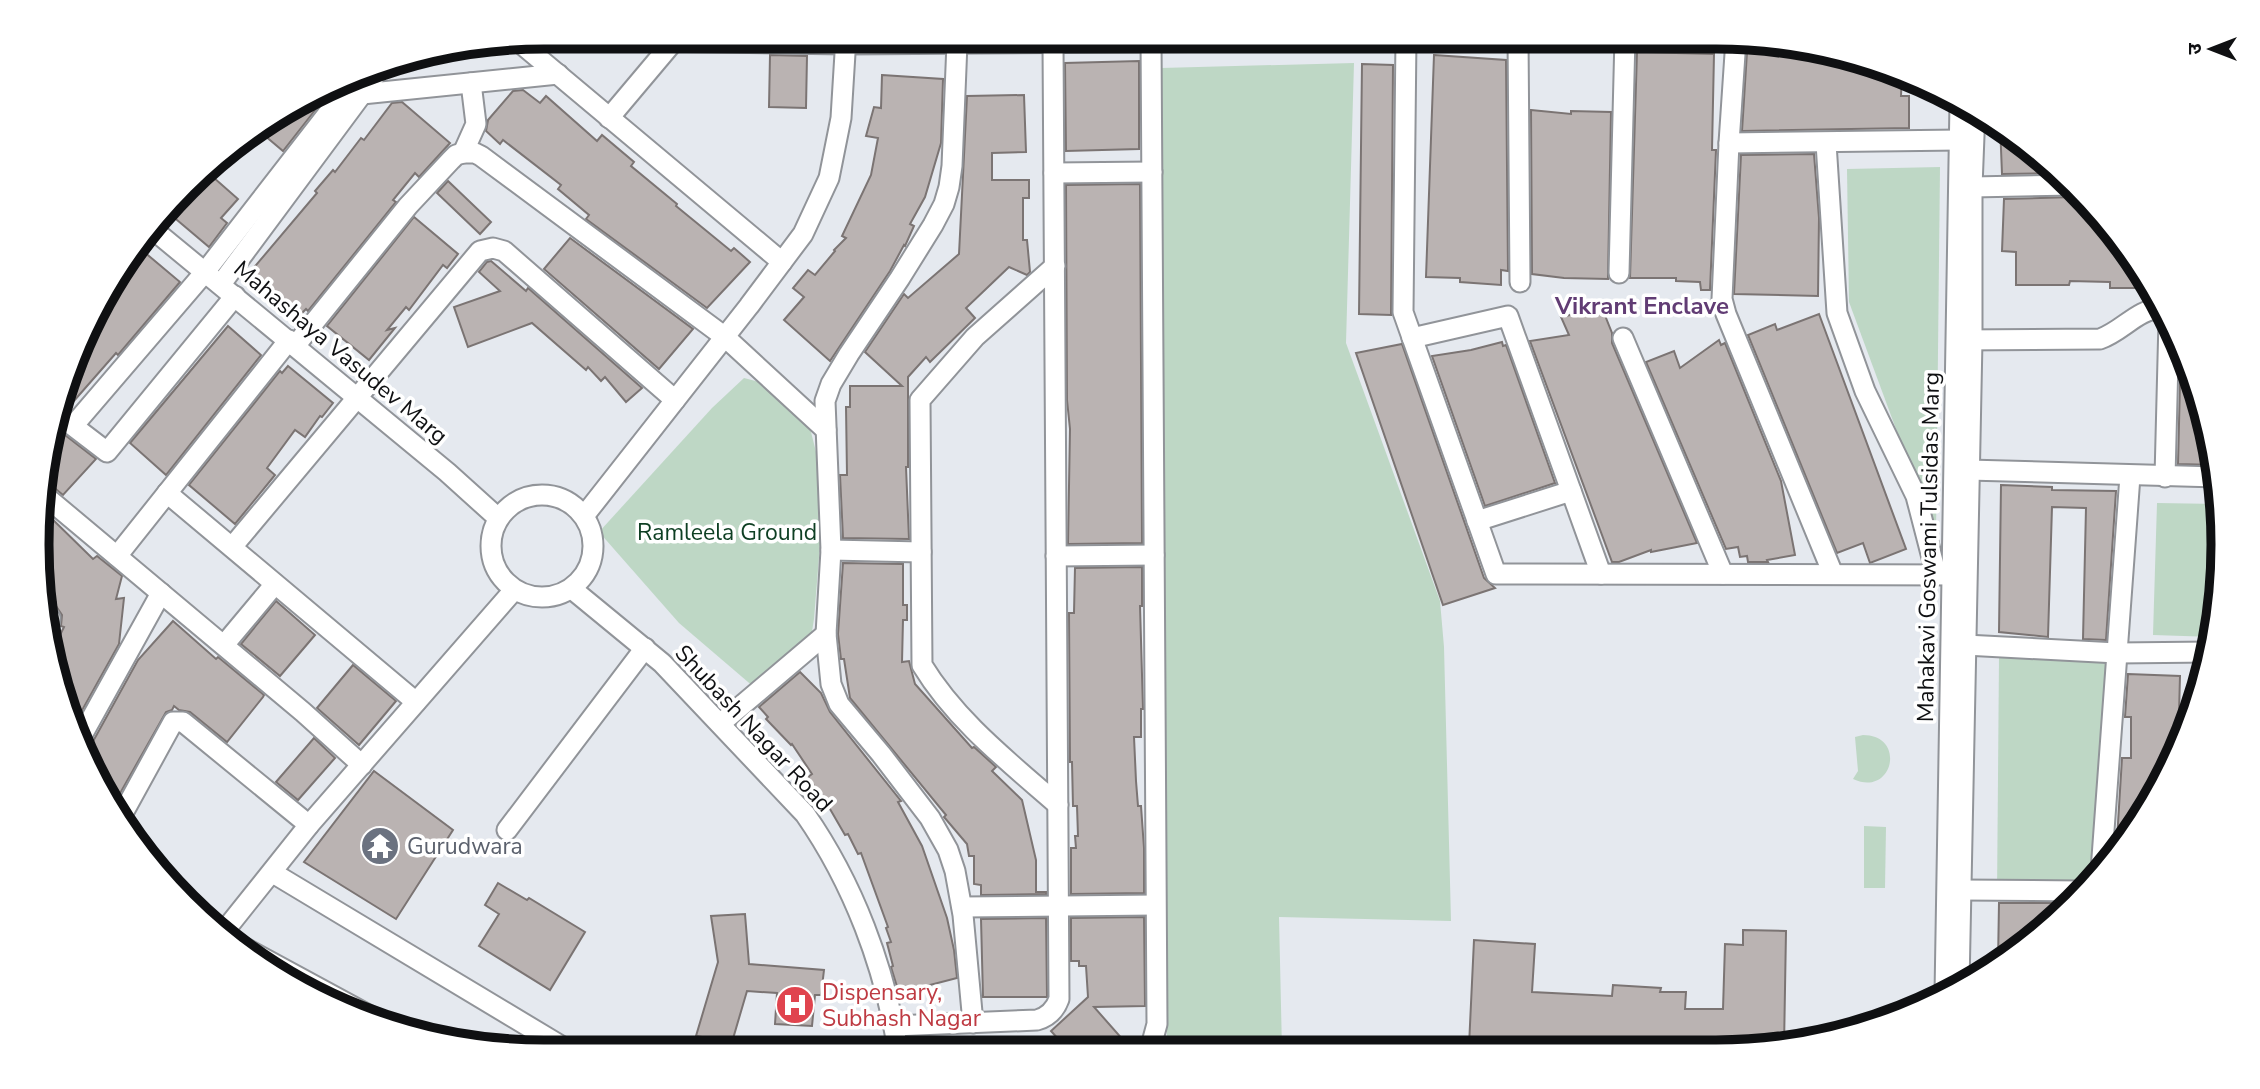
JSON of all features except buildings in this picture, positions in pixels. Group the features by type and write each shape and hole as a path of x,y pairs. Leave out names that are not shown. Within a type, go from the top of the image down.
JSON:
{"street":[{"path":"528,49 782,262"},
{"path":"609,118 667,49"},
{"path":"584,516 803,234 829,178 841,118 845,49"},
{"path":"957,49 952,166 944,204 920,246 863,330 831,384 825,401 831,550 826,634 829,672 839,704 881,754 934,826 956,871 967,947 973,1023"},
{"path":"894,1026 1037,1020 1045,1018 1059,999 1053,49"},
{"path":"1152,49 1157,1024 1153,1040"},
{"path":"1406,49 1403,312 1496,574 1951,574 1865,391 1837,313 1826,143"},
{"path":"1518,49 1520,282"},
{"path":"1619,273 1625,49"},
{"path":"1735,50 1722,299 1833,574"},
{"path":"220,284 73,426 107,452 220,284 360,85 471,83 558,74"},
{"path":"463,153 476,124 471,83"},
{"name":"Mahakavi Goswami Tulsidas Marg","path":"1959,976 1965,645 1951,574 1968,470 1960,113"},
{"name":"Mahakavi Goswami Tulsidas Marg","path":"1945,984 1951,574 1975,122"},
{"path":"1729,143 1960,140"},
{"path":"117,556 408,206 456,155 463,153 481,156 725,337 826,430"},
{"path":"1054,173 1152,172"},
{"path":"1972,187 2057,185"},
{"name":"Mahashaya Vasudev Marg","path":"159,234 498,518"},
{"path":"232,547 480,251 492,248 504,251 676,400"},
{"path":"1055,265 975,337 919,400 922,665 938,691 995,751 1058,804"},
{"path":"1964,340 2101,339 2113,334 2138,315 2152,309"},
{"path":"1412,338 1508,316 1601,574"},
{"path":"1623,338 1723,574"},
{"path":"2165,477 2168,342"},
{"path":"1968,470 2206,477"},
{"path":"2102,854 2130,476"},
{"path":"1477,521 1571,491"},
{"path":"167,494 416,702"},
{"path":"531,495 551,495 570,502 584,516 593,535 593,555 585,574 572,589 553,597 533,597 514,590 499,576 491,557 491,537 498,518 512,503 531,495"},
{"path":"51,501 362,765"},
{"path":"831,550 921,552"},
{"path":"1056,556 1154,555"},
{"path":"223,645 275,584"},
{"name":"Shubash Nagar Road","path":"572,589 662,663 805,814 821,837 866,932 875,955 896,1040"},
{"path":"229,926 309,825 514,590"},
{"path":"85,729 161,593"},
{"path":"721,723 826,634"},
{"path":"1965,645 2117,653 2199,652"},
{"path":"507,830 645,648"},
{"path":"126,808 173,722 178,720 309,825"},
{"path":"273,873 551,1040"},
{"path":"1961,890 2070,891"},
{"path":"962,907 1155,905"}],"green space":[{"path":"1354,63 1346,343 1440,601 1444,647 1451,921 1279,917 1282,1040 1167,1040 1161,68"},
{"path":"1940,167 1936,537 1849,302 1847,169"},
{"name":"Ramleela Ground","path":"744,378 774,386 810,428 824,495 810,644 755,688 679,623 599,532 712,408"},
{"path":"2157,503 2209,504 2210,577 2202,637 2153,635"},
{"path":"1999,657 2119,658 2114,838 2064,897 1997,896"},
{"path":"1863,735 1877,738 1886,745 1890,754 1890,764 1885,773 1878,780 1867,783 1853,779 1858,771 1855,737"},
{"path":"1864,826 1886,827 1885,888 1864,888"}],"place":[{"name":"Gurudwara","path":"380,846"},
{"name":"Dispensary, Subhash Nagar","path":"795,1005"}],"district":[{"name":"Vikrant Enclave","path":"1642,306"}]}
